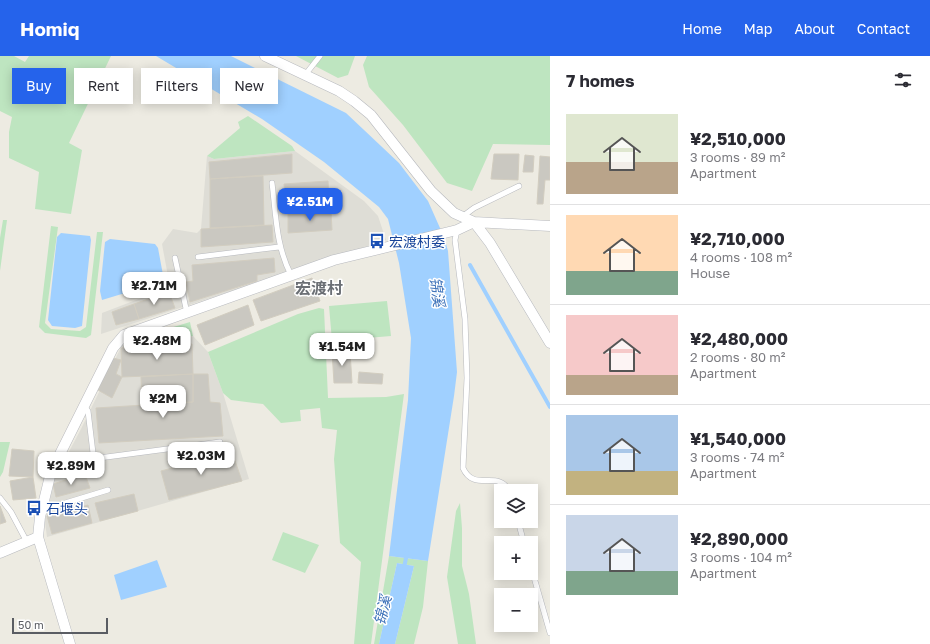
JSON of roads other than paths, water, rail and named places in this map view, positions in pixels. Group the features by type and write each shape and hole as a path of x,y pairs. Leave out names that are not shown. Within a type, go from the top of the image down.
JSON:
{"street":[{"path":"265,56 339,91 371,115 431,191 454,213 474,222 550,226"},
{"path":"70,644 38,537 42,506 51,472 113,348 124,335 334,260 457,230 474,222"},
{"path":"474,222 490,242 550,343"},
{"path":"0,553 38,537"}],"lane":[{"path":"305,75 320,56"},
{"path":"272,183 279,247 283,260 291,275"},
{"path":"462,217 474,208 519,186"},
{"path":"457,230 455,240 465,319 467,378 463,468 466,475 475,481 501,481 505,484"},
{"path":"198,257 279,247"},
{"path":"175,258 186,313"},
{"path":"84,406 88,411 93,454 99,458 220,442"},
{"path":"42,506 62,504 108,490"},
{"path":"0,498 11,512 27,542"},
{"path":"535,580 550,633"}],"water":[{"path":"156,56 231,56 255,68 220,68 220,94 212,89 212,68 176,68"},
{"path":"278,79 346,113 399,163 428,201 444,237 448,251 457,372 428,561 389,556 408,400 411,338 399,263 388,219 379,207 324,162 262,119 237,104 278,104"},
{"path":"61,233 90,236 91,240 82,326 75,328 52,326 48,320 57,237"},
{"path":"110,239 155,244 158,248 163,275 158,283 102,300 100,291 105,242"},
{"path":"157,560 167,587 121,600 114,575"},
{"path":"397,563 414,566 395,644 379,644"}],"waterway":[{"path":"470,265 550,407"},
{"name":"锦溪","path":"404,568 407,553"}],"place":[{"name":"宏渡村委","path":"377,241"},
{"name":"石堰头","path":"34,508"}],"district":[{"name":"宏渡村","path":"319,288"}]}
